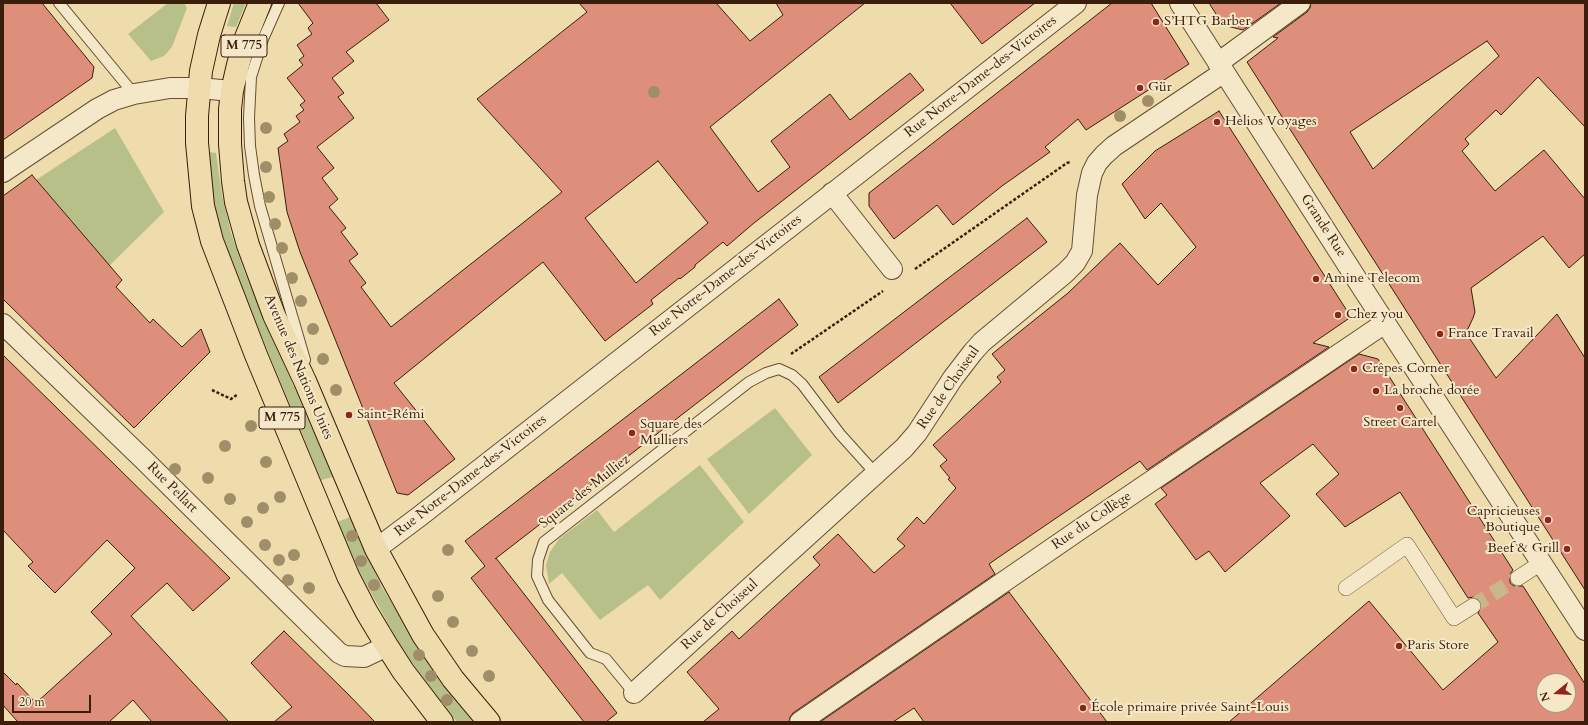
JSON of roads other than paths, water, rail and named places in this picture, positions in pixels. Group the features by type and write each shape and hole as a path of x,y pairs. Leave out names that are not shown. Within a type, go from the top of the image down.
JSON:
{"main road":[{"name":"M 775","path":"219,3 205,52 199,88 197,143 203,206 212,241 256,355 345,569 366,611 387,646 403,671 442,722"},
{"name":"Avenue des Nations Unies","path":"260,3 246,40 232,91 230,126 231,168 236,202 241,221 256,268 274,315 313,398 376,549 422,635 458,685 488,722"}],"street":[{"name":"Rue Notre-Dame-des-Victoires","path":"376,549 1076,3"},
{"name":"Grande Rue","path":"1180,3 1385,323 1585,630"},
{"name":"Rue de Choiseul","path":"634,693 904,448 917,433 972,352 982,342 1066,273 1075,263 1082,252 1087,195 1092,173 1097,163 1114,146 1221,68 1300,3"},
{"path":"3,172 97,109 114,100 134,94 170,88 199,88 232,91"},
{"path":"832,193 892,268"},
{"name":"Rue du Collège","path":"800,722 1085,526 1385,323"},
{"name":"Rue Pellart","path":"3,324 144,460 339,653 354,658 364,657 387,646"},
{"path":"1346,588 1407,545 1454,618 1473,606"},
{"path":"1518,578 1541,563"}],"lane":[{"path":"59,3 134,94"},
{"path":"279,3 263,39 252,77 249,118 255,181 260,206 271,248 305,360 313,398"},
{"path":"232,91 246,85 252,77"},
{"name":"Square des Mulliez","path":"634,693 606,658 590,653 548,600 537,576 538,560 544,542 749,382 766,373 779,369 792,375 802,384 840,434 876,474"}],"tunnel":[{"path":"1473,606 1518,578"}],"place":[{"name":"S’HTG Barber","path":"1156,22"},
{"name":"Gür","path":"1140,88"},
{"name":"Helios Voyages","path":"1217,122"},
{"name":"Amine Telecom","path":"1316,279"},
{"name":"Chez you","path":"1338,315"},
{"name":"France Travail","path":"1440,334"},
{"name":"Crêpes Corner","path":"1354,369"},
{"name":"La broche dorée","path":"1376,391"},
{"name":"Street Cartel","path":"1400,408"},
{"name":"Saint-Rémi","path":"349,415"},
{"name":"Square des Mulliers","path":"632,433"},
{"name":"Capricieuses Boutique","path":"1548,520"},
{"name":"Beef & Grill","path":"1567,549"},
{"name":"Paris Store","path":"1399,646"},
{"name":"École primaire privée Saint-Louis","path":"1083,708"}]}
